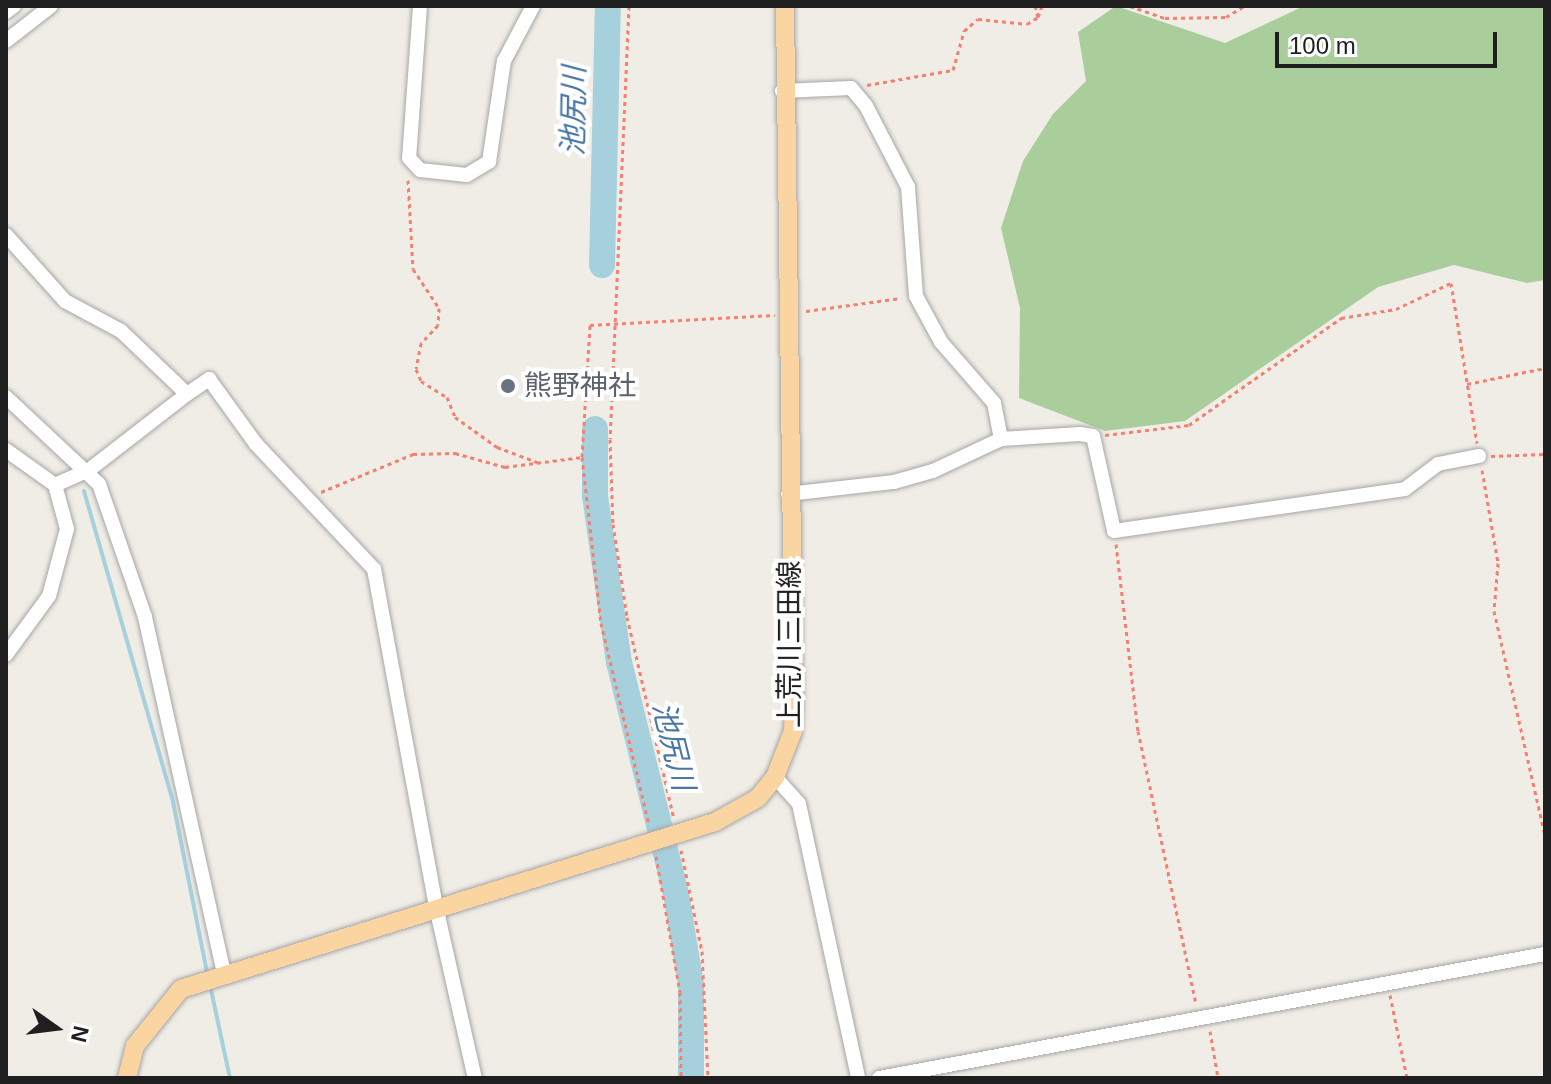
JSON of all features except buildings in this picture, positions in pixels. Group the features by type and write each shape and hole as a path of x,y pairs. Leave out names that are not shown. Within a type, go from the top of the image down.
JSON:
{"main road":[{"name":"上荒川三田線","path":"127,1078 135,1046 157,1012 181,989 736,813 775,777 794,717 782,91 785,6"}],"street":[{"path":"6,12 14,6"},
{"path":"6,41 51,6"},
{"path":"420,6 409,158 420,170 467,175 485,169 504,61 533,6"},
{"path":"782,91 851,88 908,187 916,296 941,342 994,403 1001,439"},
{"path":"6,235 65,301 121,331 187,394"},
{"path":"55,485 89,470 209,379 256,444 310,497 374,569 436,907 475,1078"},
{"path":"6,397 89,470 145,617 224,974"},
{"path":"788,494 894,482 933,471 1001,439 1093,436 1114,531 1405,489 1438,464 1479,456"},
{"path":"6,450 55,485 67,529 49,596 6,655"},
{"path":"775,777 799,804 858,1078"},
{"path":"879,1078 1545,954"}],"path":[{"path":"629,6 613,322 613,524 627,617 678,833 702,951 708,1078"},
{"path":"1035,6 1038,17"},
{"path":"851,88 953,70 964,31 978,19 1027,24 1038,17 1042,6"},
{"path":"1130,6 1165,18 1226,17 1244,6"},
{"path":"409,158 413,269 439,308 438,325 421,343 416,369 421,381 447,397 455,417 497,447 541,463"},
{"path":"1093,436 1189,425 1341,318 1396,309 1451,283 1498,563 1494,611 1545,835"},
{"path":"681,1078 680,992 652,840 601,623 582,457 590,325 788,314 916,296"},
{"path":"1467,384 1545,368"},
{"path":"310,497 413,454 455,453 505,467 582,457"},
{"path":"1479,456 1545,454"},
{"path":"1114,531 1138,731 1193,1000 1208,1016 1218,1078"},
{"path":"1387,984 1407,1078"}],"green space":[{"path":"1116,6 1225,43 1304,6 1545,6 1545,280 1527,283 1454,265 1378,287 1185,421 1105,431 1019,398 1020,308 1001,228 1023,161 1053,114 1086,81 1078,32"}],"waterway":[{"name":"池尻川","path":"602,265 608,6"},
{"name":"池尻川","path":"595,429 595,496 619,662 676,894 691,985 691,1078"},
{"path":"84,491 172,797 208,977"},
{"path":"210,985 230,1078"}],"place":[{"name":"熊野神社","path":"508,386"}]}
